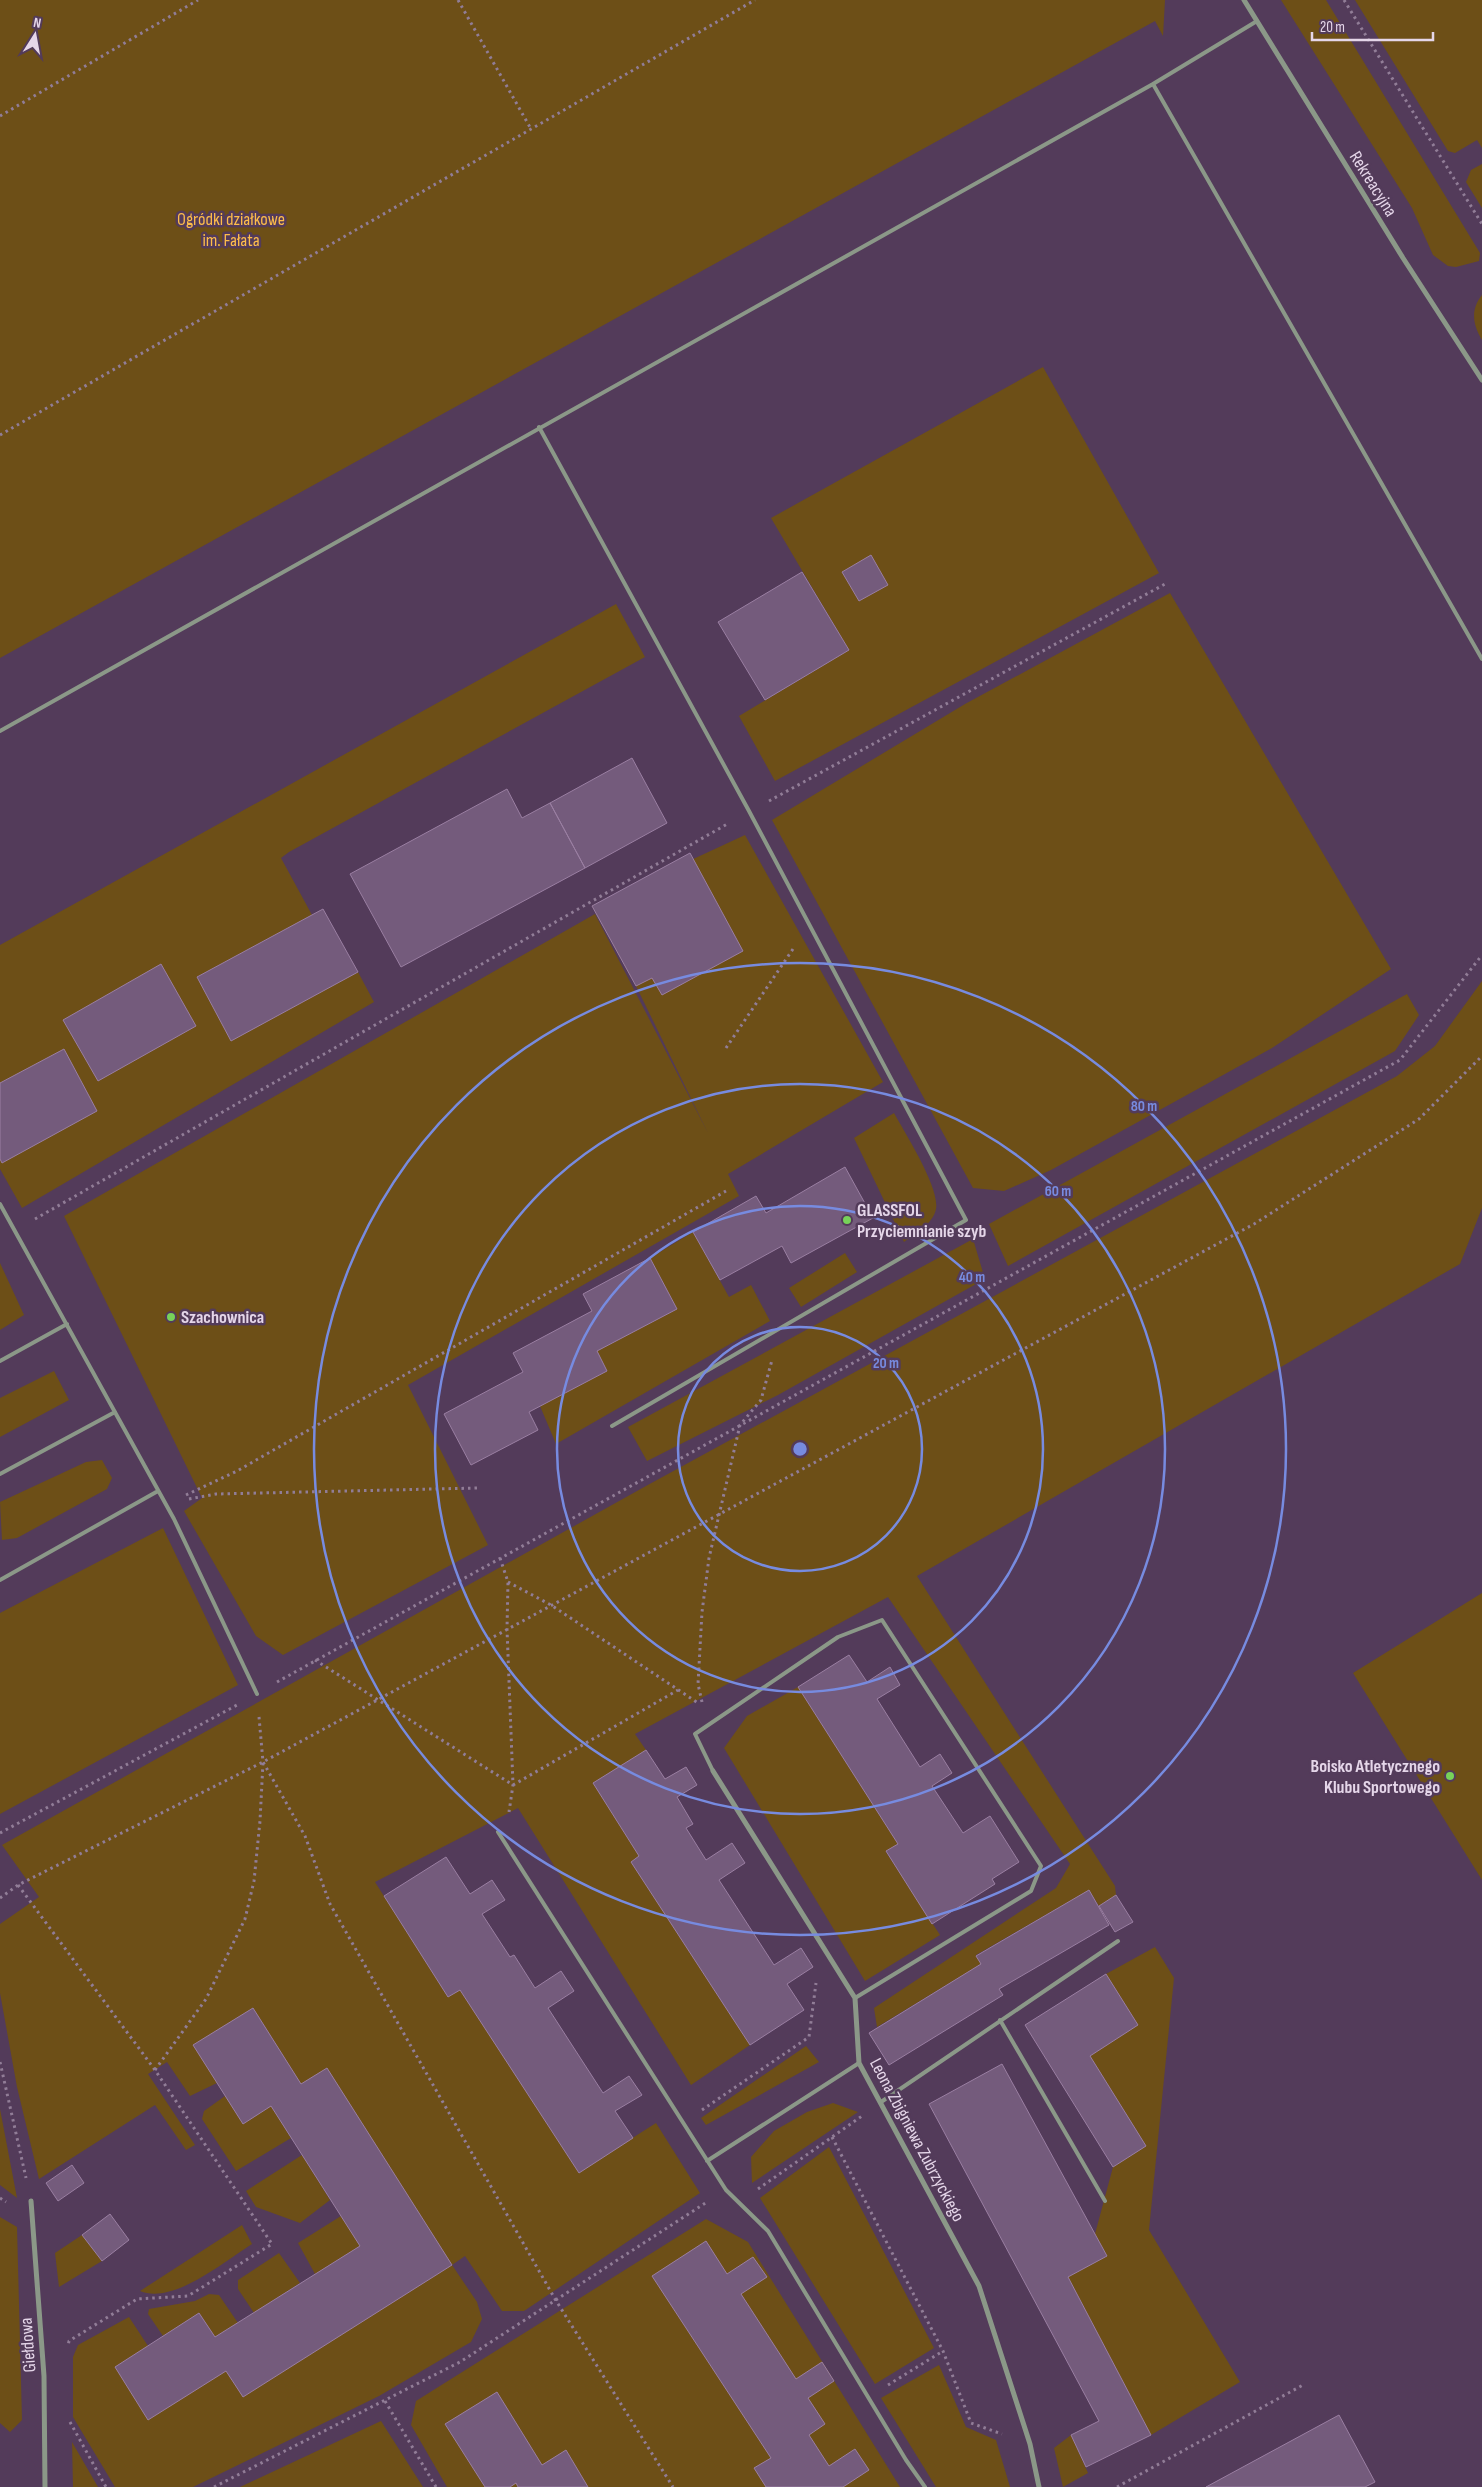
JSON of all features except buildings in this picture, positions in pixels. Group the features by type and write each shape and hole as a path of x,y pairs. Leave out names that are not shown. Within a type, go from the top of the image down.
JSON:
{"street":[{"name":"Rekreacyjna","path":"1244,0 1403,258 1482,380"},
{"name":"Leona Zbigniewa Zubrzyckiego","path":"713,1772 855,1998 859,2063 979,2286 1030,2444 1039,2487"},
{"name":"Giełdowa","path":"31,2201 44,2376 45,2487"}],"lane":[{"path":"0,731 1153,84 1257,21"},
{"path":"1153,84 1482,659"},
{"path":"539,427 750,811 966,1220 612,1426"},
{"path":"0,1204 165,1504 257,1694"},
{"path":"0,1361 66,1324"},
{"path":"0,1474 114,1412"},
{"path":"0,1580 158,1491"},
{"path":"713,1772 695,1734 838,1638 882,1620 1041,1866 1031,1891 855,1998"},
{"path":"498,1832 726,2190 768,2231 868,2397 925,2487"},
{"path":"881,2102 1118,1941"},
{"path":"1000,2020 1105,2201"},
{"path":"707,2161 859,2063"}],"path":[{"path":"0,116 198,0"},
{"path":"458,0 531,129"},
{"path":"0,435 755,0"},
{"path":"1344,0 1482,224"},
{"path":"15,1231 750,811 1165,584"},
{"path":"726,1048 810,925"},
{"path":"1,1833 257,1694 315,1660 1400,1060 1482,955"},
{"path":"0,1898 18,1885 263,1762 1254,1224 1419,1119 1482,1056"},
{"path":"165,1504 237,1471 726,1191"},
{"path":"508,1582 551,1605 703,1706 698,1684 702,1612 709,1558 740,1425 761,1400 782,1327"},
{"path":"165,1504 216,1494 478,1488"},
{"path":"500,1558 508,1582 507,1629 513,1785 504,1842"},
{"path":"315,1660 513,1785"},
{"path":"513,1785 678,1690"},
{"path":"155,2070 206,1999 245,1919 254,1881 260,1821 263,1762 257,1694"},
{"path":"263,1762 305,1836 330,1904 555,2300 673,2487"},
{"path":"18,1885 155,2070 272,2244 188,2296 137,2300 69,2342 67,2350"},
{"path":"683,2122 809,2037 817,1976"},
{"path":"0,2062 31,2201"},
{"path":"214,2487 460,2362 726,2190 755,2192 881,2102"},
{"path":"832,2137 943,2351 970,2423 1030,2444"},
{"path":"868,2397 943,2351"},
{"path":"1117,2487 1304,2385"},
{"path":"385,2401 436,2487"},
{"path":"69,2419 106,2487"}],"green space":[{"name":"Ogródki działkowe im. Fałata","path":"0,0 1165,0 1163,36 1155,21 0,658"},
{"path":"1281,0 1326,0 1480,253 1479,261 1456,267 1448,266 1433,255 1412,208"},
{"path":"1355,0 1482,0 1482,148 1477,140 1455,153 1448,151"},
{"path":"1482,164 1482,208 1466,182 1471,170"},
{"path":"1482,295 1482,340 1475,323 1474,312"},
{"path":"1043,367 1159,573 775,781 739,716 849,650 771,518"},
{"path":"1170,593 1391,969 1272,1048 1051,1170 1004,1191 973,1188 772,820 965,704"},
{"path":"616,604 645,657 289,852 281,858 312,915 197,977 231,1040 358,972 374,1002 22,1208 0,1169 0,945"},
{"path":"745,835 883,1082 728,1174 739,1196 408,1385 488,1545 283,1655 256,1636 184,1511 202,1498 64,1216 595,914 708,1133 636,986 592,906"},
{"path":"1482,981 1482,1208 1460,1264 917,1576 1115,1886 1116,1895 1099,1906 1089,1890 976,1955 981,1964 877,2027 874,2008 1056,1888 1070,1864 888,1597 635,1734 646,1750 593,1783 639,1856 631,1862 750,2045 691,2085 518,1808 375,1882 448,1997 460,1990 579,2172 656,2123 700,2193 524,2311 502,2311 465,2256 452,2265 301,2084 253,2008 194,2045 217,2083 190,2096 167,2062 148,2074 195,2145 186,2150 155,2105 39,2179 17,2087 0,1993 0,1924 39,1897 2,1845 646,1486 1397,1076 1435,1046"},
{"path":"1407,994 1419,1015 1395,1051 1008,1266 989,1224"},
{"path":"894,1113 921,1161 933,1188 936,1200 936,1209 931,1219 923,1228 904,1242 854,1138"},
{"path":"693,1232 729,1297 751,1285 770,1321 556,1444 540,1406 607,1371 597,1351 677,1309 650,1258"},
{"path":"973,1239 985,1279 778,1395 647,1461 628,1427"},
{"path":"845,1253 857,1272 801,1307 789,1288"},
{"path":"0,1263 24,1315 0,1330"},
{"path":"54,1371 69,1400 0,1437 0,1398"},
{"path":"102,1460 112,1478 107,1489 17,1538 2,1540 0,1502 86,1462"},
{"path":"163,1528 238,1685 0,1814 0,1613"},
{"name":"Boisko Atletycznego Klubu Sportowego","path":"1482,1593 1482,1880 1353,1673"},
{"path":"798,1687 898,1844 886,1852 940,1935 865,1981 724,1748 747,1716"},
{"path":"1155,1947 1174,1978 1149,2230 1240,2382 1151,2435 1068,2277 1107,2256 1095,2234 1113,2167 1146,2146 1090,2056 1138,2025 1106,1974"},
{"path":"806,2046 819,2062 706,2125 701,2118"},
{"path":"225,2096 243,2124 271,2106 291,2138 236,2171 202,2119 204,2111"},
{"path":"833,2103 858,2112 752,2183 751,2157 774,2131 807,2112"},
{"path":"0,2109 17,2198 0,2185"},
{"path":"829,2147 934,2348 875,2384 760,2198"},
{"path":"302,2155 330,2200 300,2223 256,2207 246,2191"},
{"path":"341,2216 360,2246 315,2274 298,2243"},
{"path":"0,2217 17,2227 22,2420 10,2432 0,2423"},
{"path":"706,2219 748,2242 900,2487 447,2487 411,2425 416,2401"},
{"path":"242,2225 252,2244 213,2270 183,2287 168,2292 153,2294 140,2291"},
{"path":"82,2235 102,2261 59,2287 55,2253"},
{"path":"279,2253 300,2283 254,2313 238,2289 238,2280"},
{"path":"452,2265 477,2302 482,2319 471,2342 379,2396 193,2487 115,2487 73,2417 73,2357 78,2345 129,2317 148,2346 115,2367 226,2371 243,2396"},
{"path":"209,2294 219,2295 238,2323 215,2337 199,2313 163,2336 148,2314 149,2309 195,2301"},
{"path":"939,2365 966,2427 996,2440 1010,2487 936,2487 881,2398"},
{"path":"381,2421 423,2487 240,2487"},
{"path":"1071,2435 1088,2473 1063,2487 1054,2448"},
{"path":"72,2442 98,2487 73,2487"}],"place":[{"name":"GLASSFOL Przyciemnianie szyb","path":"847,1220"},
{"name":"Szachownica","path":"171,1317"},
{"name":"Boisko Atletycznego Klubu Sportowego","path":"1450,1776"}]}
